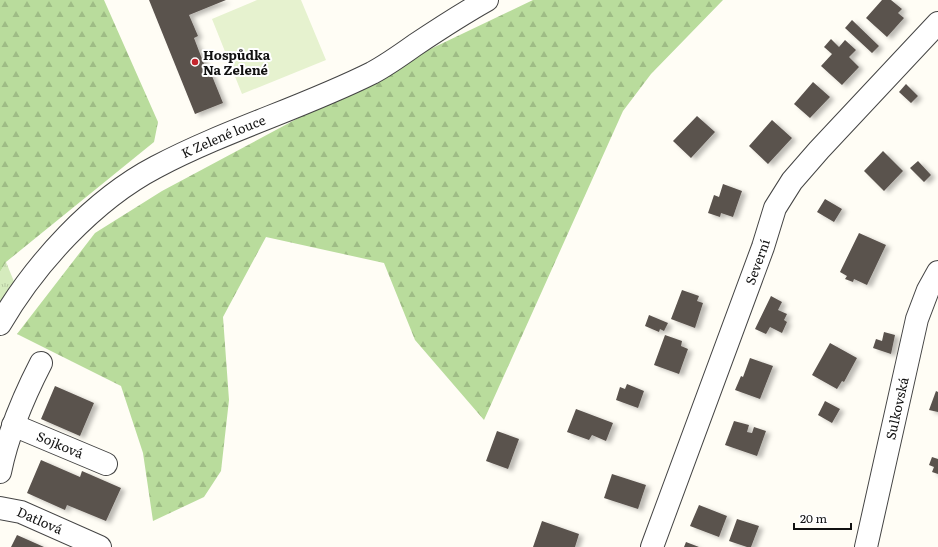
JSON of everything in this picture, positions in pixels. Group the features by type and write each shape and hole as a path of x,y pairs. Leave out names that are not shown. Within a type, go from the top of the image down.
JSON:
{"street":[{"name":"K Zelené louce","path":"0,324 19,294 48,256 66,236 123,188 155,168 229,132 295,107 374,72 487,0"},
{"name":"Severní","path":"652,547 763,247 775,208 792,181 819,150 938,23"},
{"name":"Sulkovská","path":"866,547 917,319 928,290 938,272"},
{"path":"0,472 13,425 24,397 41,363"},
{"name":"Sojková","path":"13,425 106,464"},
{"name":"Datlová","path":"0,508 21,512 100,547"}],"green space":[{"path":"0,0 104,0 158,122 154,142 6,262 0,272"},
{"path":"257,0 301,0 326,60 242,94 212,19"},
{"path":"533,0 723,0 651,74 623,111 484,420 415,340 384,263 266,237 223,317 229,400 221,471 204,497 153,521 143,453 121,386 17,334 95,233 162,191 399,64"},
{"path":"6,262 15,284 0,306 0,272"}],"building":[{"path":"149,0 226,0 189,15 198,36 194,38 207,72 210,71 223,103 195,114"},
{"path":"882,0 891,0 902,9 898,13 904,18 887,37 866,18"},
{"path":"852,20 879,46 872,53 845,28"},
{"path":"831,39 839,47 845,40 856,50 849,57 859,67 842,85 821,66 832,54 824,47"},
{"path":"813,82 830,97 810,118 794,104"},
{"path":"906,84 918,96 911,103 899,92"},
{"path":"697,116 715,132 691,158 673,141"},
{"path":"772,120 792,138 768,164 749,146"},
{"path":"883,151 903,171 884,191 864,171"},
{"path":"918,161 931,175 924,182 910,168"},
{"path":"723,184 742,191 733,217 721,213 720,217 708,213 714,195 719,197"},
{"path":"825,199 842,209 834,222 817,212"},
{"path":"859,233 886,245 867,285 854,279 853,282 845,279 847,276 840,272"},
{"path":"682,290 699,296 697,301 703,303 695,328 671,319"},
{"path":"771,296 782,302 778,310 787,314 784,320 787,322 782,333 770,327 766,334 755,329"},
{"path":"649,315 668,323 664,331 660,329 659,332 645,326"},
{"path":"884,332 895,335 891,354 873,348 876,339 882,341"},
{"path":"665,335 682,341 681,346 688,349 679,374 654,365"},
{"path":"830,343 857,358 844,382 842,381 837,389 812,375"},
{"path":"750,358 773,366 760,399 735,390 741,376 743,377"},
{"path":"627,384 644,391 638,408 616,400 620,387 625,389"},
{"path":"55,386 94,403 80,436 41,419"},
{"path":"936,391 938,392 938,412 929,410"},
{"path":"825,401 840,409 832,423 818,415"},
{"path":"576,409 613,423 606,441 592,435 589,440 567,432"},
{"path":"734,421 749,425 747,432 752,433 754,427 766,431 757,456 725,445"},
{"path":"497,431 519,439 508,469 486,461"},
{"path":"932,457 938,459 938,474 932,472 934,467 929,465"},
{"path":"41,460 80,477 82,471 121,488 106,521 67,505 65,510 27,493"},
{"path":"612,474 646,485 638,509 604,498"},
{"path":"699,505 727,516 719,537 690,526"},
{"path":"737,519 759,526 751,547 729,541"},
{"path":"542,521 579,534 575,547 533,547"},
{"path":"17,535 44,547 11,547"},
{"path":"686,542 699,547 684,547"}],"place":[{"name":"Hospůdka Na Zelené","path":"195,62"}]}
